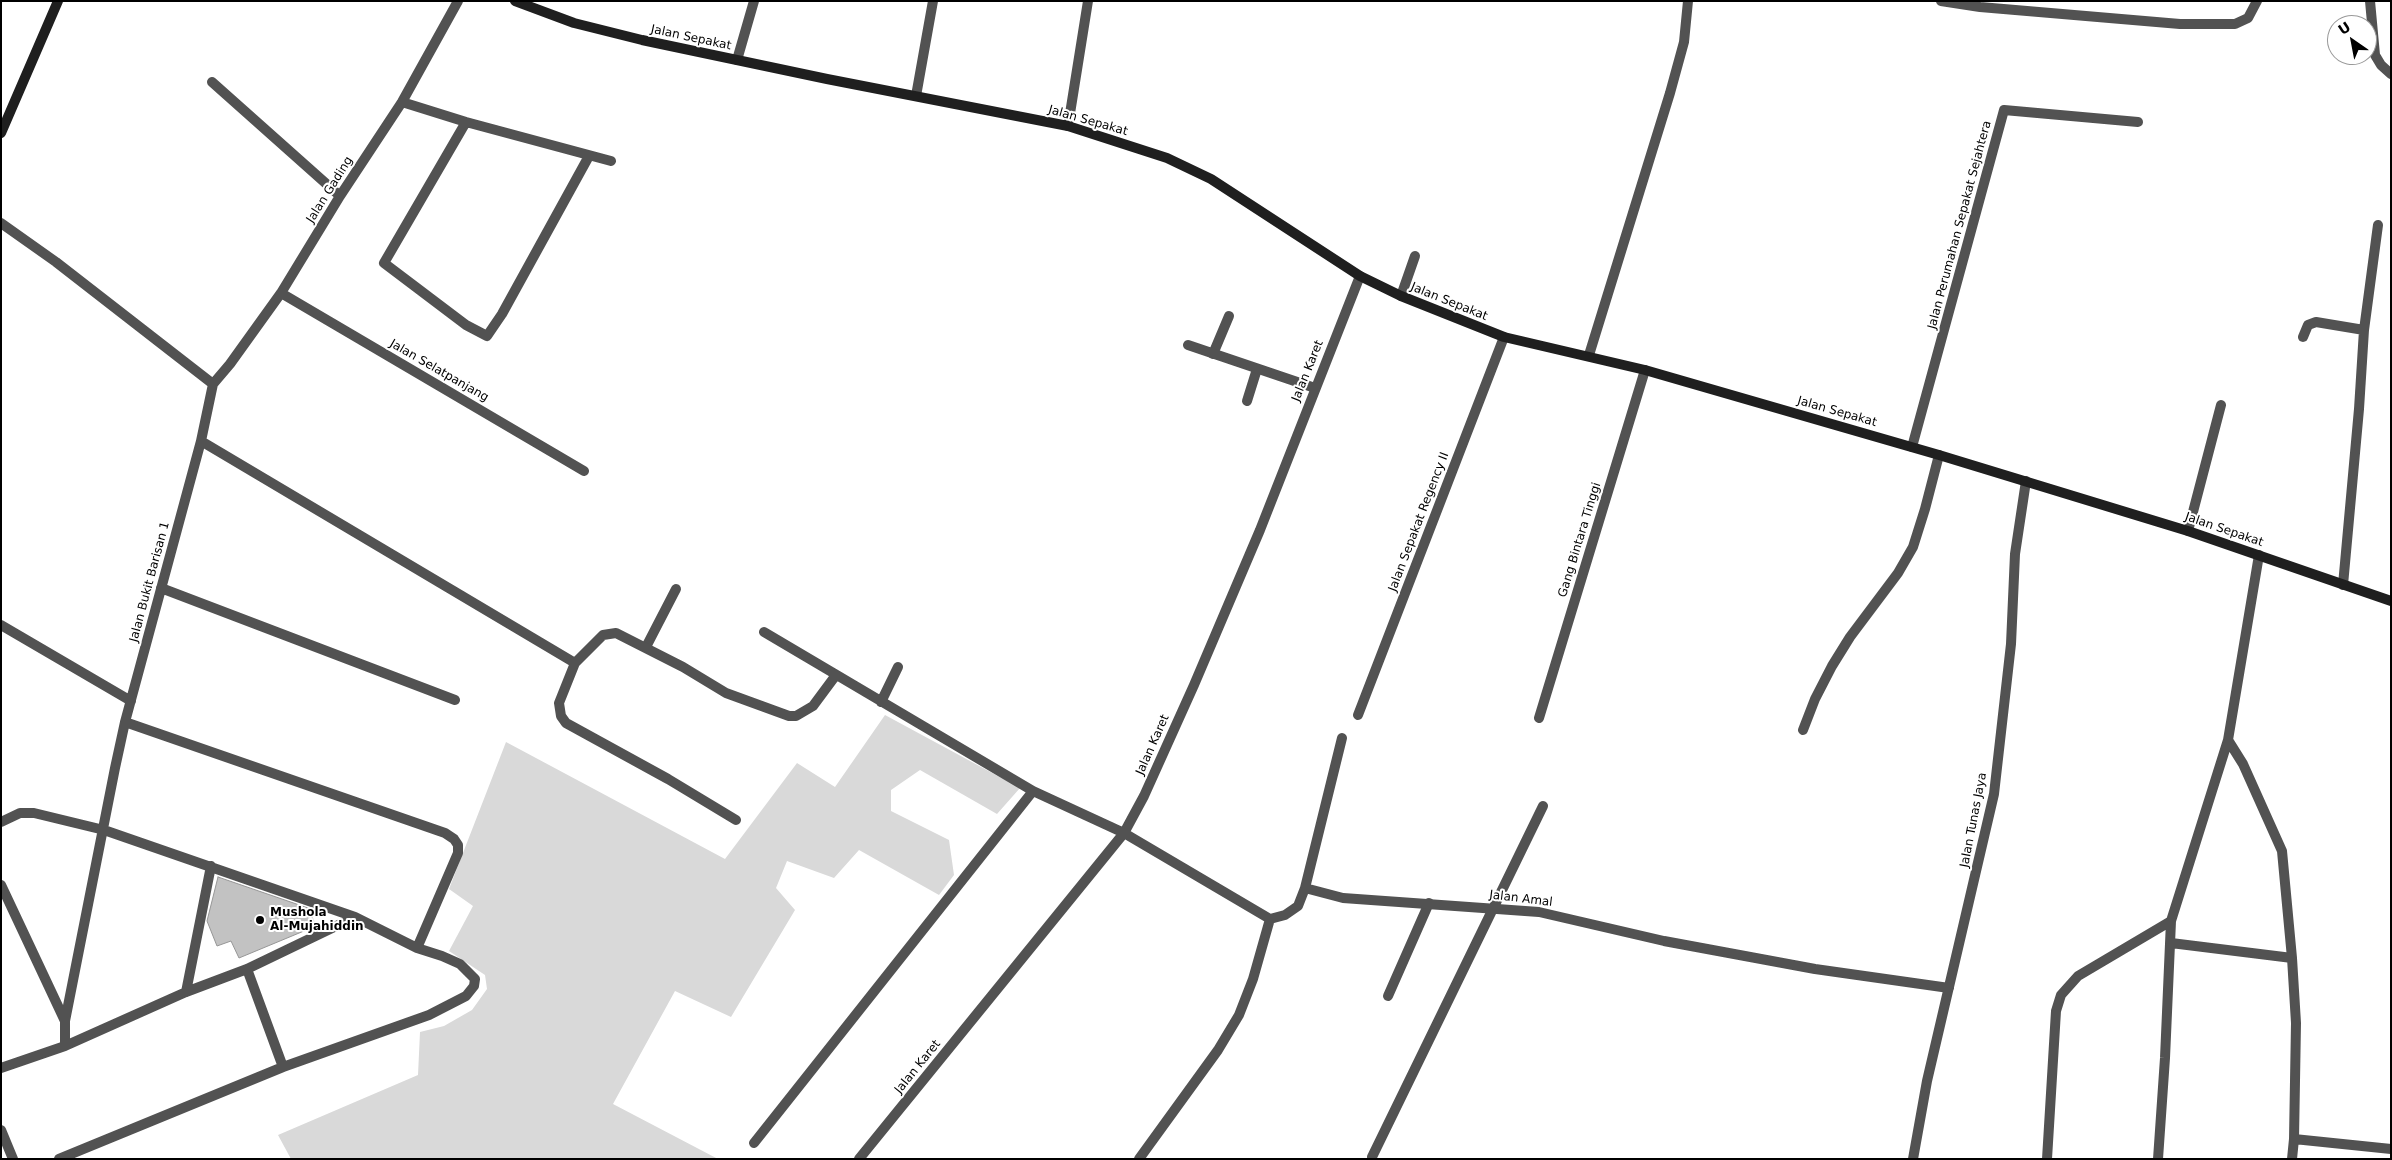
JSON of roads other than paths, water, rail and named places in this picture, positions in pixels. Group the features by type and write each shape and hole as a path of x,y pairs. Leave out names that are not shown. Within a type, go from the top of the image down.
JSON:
{"main road":[{"path":"1,133 58,1"},
{"name":"Jalan Sepakat","path":"516,1 583,25 642,40 1068,126 1166,158 1211,179 1360,276 1401,296 1504,337 1588,355 1645,370 1912,447 2188,531 2391,600"}],"street":[{"name":"Jalan Gading","path":"213,384 230,364 281,293 340,196 402,102 458,1"},
{"path":"737,60 754,1"},
{"path":"916,96 932,1"},
{"path":"1068,126 1088,1"},
{"path":"1588,355 1670,93 1684,42 1688,1"},
{"path":"1941,1 1980,7 2180,24 2234,24 2248,18 2257,1"},
{"path":"2370,1 2375,55 2381,65 2391,74"},
{"path":"212,82 340,196"},
{"path":"402,102 466,122 611,161"},
{"name":"Jalan Perumahan Sepakat Sejahtera","path":"1912,447 2004,110 2138,122"},
{"path":"466,122 384,263 466,325 487,336 502,314 589,156"},
{"path":"1,223 56,262 213,384"},
{"path":"2344,585 2364,330 2378,225"},
{"path":"1401,296 1415,256"},
{"name":"Jalan Karet","path":"859,1159 1124,832 1144,796 1194,685 1260,530 1360,276"},
{"name":"Jalan Selatpanjang","path":"281,293 584,471"},
{"path":"1212,354 1230,316"},
{"path":"2303,337 2308,325 2316,322 2364,330"},
{"name":"Jalan Sepakat Regency II","path":"1358,715 1504,337"},
{"path":"1188,345 1315,388"},
{"path":"1247,401 1257,369"},
{"name":"Gang Bintara Tinggi","path":"1539,718 1645,370"},
{"name":"Jalan Bukit Barisan 1","path":"65,1046 65,1021 125,722 201,441 213,384"},
{"path":"2188,531 2221,405"},
{"path":"201,441 575,663"},
{"path":"1803,730 1815,699 1832,666 1850,637 1898,573 1913,547 1925,509 1938,455"},
{"name":"Jalan Tunas Jaya","path":"1913,1159 1948,988 1960,945 1994,794 2011,644 2015,554 2026,481"},
{"path":"2158,1159 2172,921 2228,740 2259,555"},
{"path":"161,588 455,700"},
{"path":"646,647 676,589"},
{"path":"1,625 131,701"},
{"path":"764,632 1034,791 1124,832 1270,919 1285,915 1298,906 1342,738"},
{"path":"736,820 668,779 566,723 561,716 559,703 575,663 607,634 616,633 646,647 726,693 789,716 796,716 813,706 836,675"},
{"path":"881,702 898,667"},
{"path":"125,722 445,833 454,839 458,845 458,853 417,948"},
{"path":"2228,740 2243,764 2282,851 2296,1022 2292,1159"},
{"path":"754,1143 1034,791"},
{"path":"1372,1157 1542,806"},
{"path":"1,822 24,813 104,830 355,917 417,948 442,956 469,972 475,979 471,991 458,1002 429,1015 283,1067 60,1159"},
{"path":"186,992 211,866"},
{"path":"1,885 65,1021"},
{"name":"Jalan Amal","path":"1304,888 1343,898 1538,912 1664,941 1815,968 1948,988"},
{"path":"1388,996 1429,903"},
{"path":"1,1068 65,1046 186,992 247,969 355,917"},
{"path":"1139,1159 1218,1050 1238,1015 1253,979 1270,919"},
{"path":"2047,1159 2056,1011 2061,995 2078,976 2172,921"},
{"path":"2171,943 2292,958"},
{"path":"247,969 283,1067"},
{"path":"1,1130 13,1159"},
{"path":"2294,1140 2391,1149"}],"place":[{"name":"Mushola Al-Mujahiddin","path":"260,920"}]}
